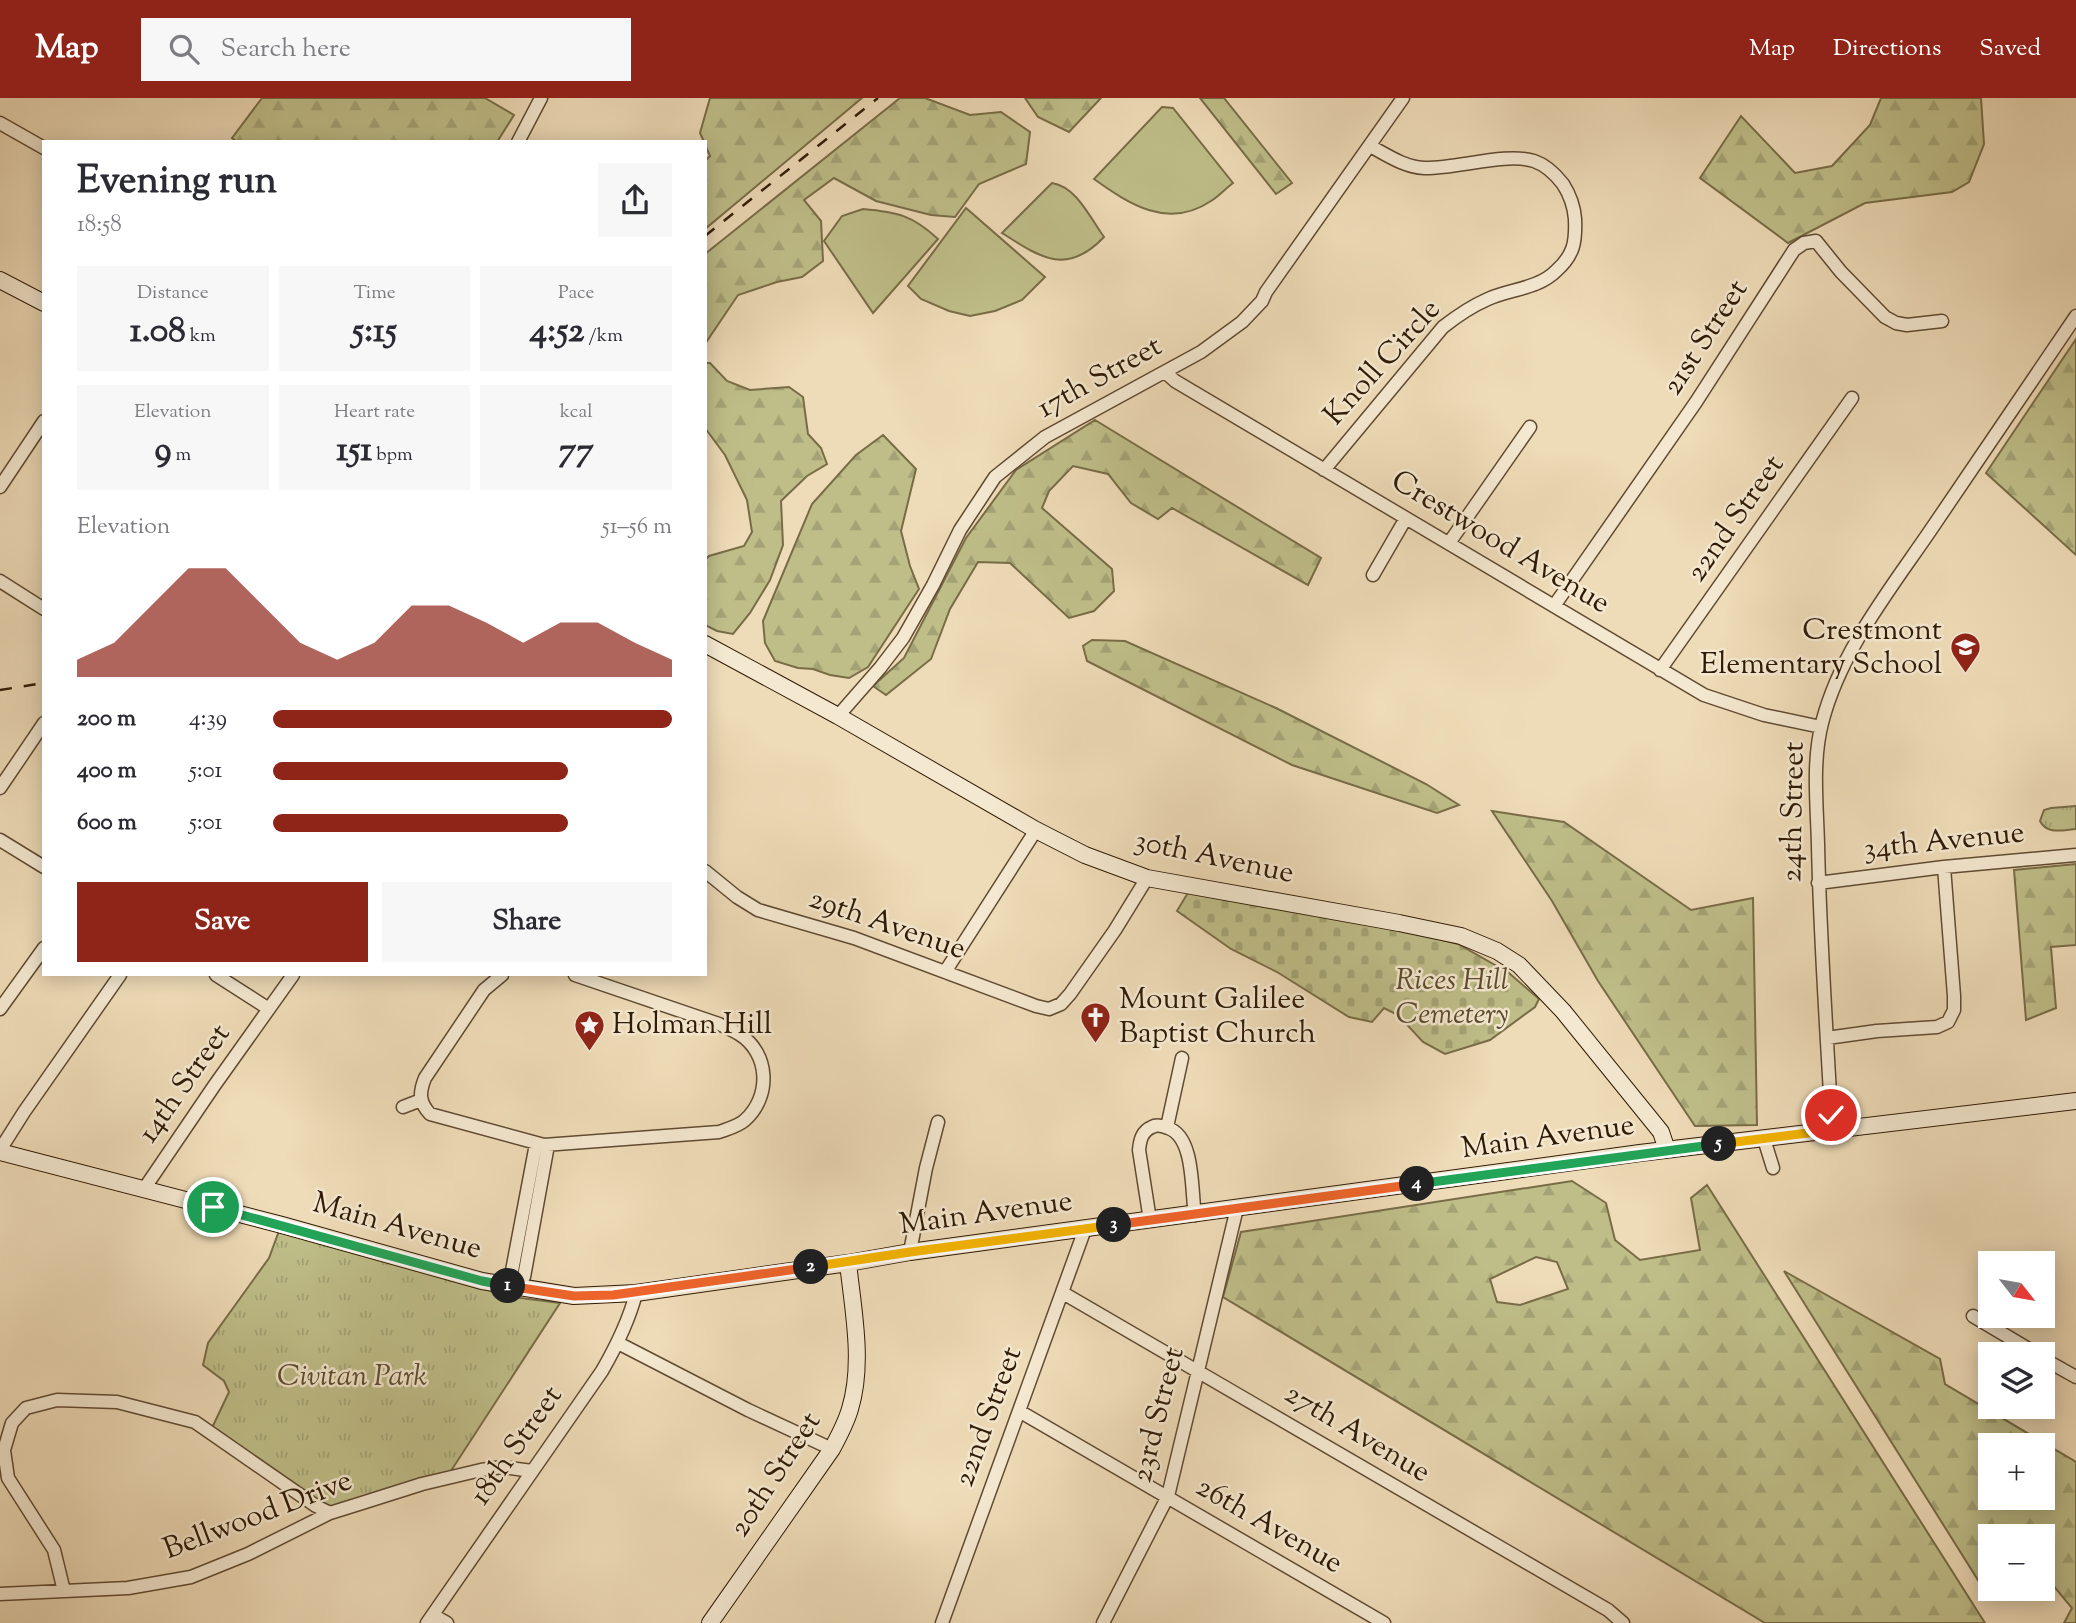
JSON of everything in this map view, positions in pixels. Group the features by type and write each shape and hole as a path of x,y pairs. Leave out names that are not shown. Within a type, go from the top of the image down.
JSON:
{"main road":[{"path":"0,281 42,302"},
{"name":"30th Avenue","path":"707,646 838,716 1036,830 1085,855 1147,878 1399,923 1461,936 1497,951 1519,965 1563,1011 1661,1132 1667,1150"},
{"name":"Main Avenue","path":"0,1151 482,1281 574,1296 636,1293 910,1252 1667,1150 2076,1101"},
{"name":"20th Street","path":"710,1623 832,1449 842,1430 851,1406 856,1369 848,1263"}],"street":[{"path":"519,140 541,98"},
{"name":"17th Street","path":"838,716 903,638 960,530 995,477 1045,437 1201,352 1242,322 1262,301 1404,98"},
{"path":"0,123 42,147"},
{"name":"Knoll Circle","path":"1324,470 1443,327 1489,298 1537,283 1555,273 1571,255 1575,229 1575,214 1570,195 1556,175 1535,161 1510,158 1421,168 1405,164 1370,146"},
{"name":"21st Street","path":"1554,606 1696,402 1794,250 1804,243 1816,241 1841,272 1885,317 1896,323 1907,325 1942,321"},
{"name":"24th Street","path":"1832,1130 1818,883 1816,772 1821,726 1839,672 1856,643 2076,316"},
{"name":"Crestwood Avenue","path":"1165,372 1187,388 1704,695 1764,715 1821,726"},
{"name":"22nd Street","path":"1660,670 1852,398"},
{"path":"0,487 42,424"},
{"path":"1449,543 1530,427"},
{"path":"1373,575 1406,518"},
{"path":"0,581 42,608"},
{"path":"0,788 42,726"},
{"path":"946,972 1036,830"},
{"path":"0,840 42,866"},
{"name":"34th Avenue","path":"1818,883 1944,867 2076,855"},
{"path":"1827,1038 1937,1027 1948,1022 1954,1010 1954,996 1944,867"},
{"name":"29th Avenue","path":"707,873 758,910 854,938 1049,1009 1060,1004 1079,982 1147,878"},
{"path":"0,1010 42,951"},
{"path":"0,1151 24,1112 119,976"},
{"path":"218,976 270,1009"},
{"name":"14th Street","path":"144,1189 292,976"},
{"path":"501,976 484,990 431,1066 420,1091 421,1105 430,1114 542,1144 719,1132 743,1122 759,1103 765,1079 758,1054 741,1034 578,976"},
{"path":"1167,1127 1182,1058"},
{"path":"403,1107 421,1100"},
{"path":"910,1252 938,1122"},
{"path":"1150,1220 1139,1150 1140,1140 1153,1126 1161,1125 1174,1129 1187,1148 1195,1215"},
{"path":"1764,1139 1773,1168"},
{"path":"513,1287 524,1277 542,1144"},
{"name":"23rd Street","path":"1103,1623 1168,1496 1237,1208"},
{"name":"22nd Street","path":"942,1623 953,1599 1085,1229"},
{"name":"18th Street","path":"430,1619 602,1371 628,1322 636,1293"},
{"name":"27th Avenue","path":"1063,1293 1608,1610 1623,1623"},
{"path":"1973,1316 2017,1342"},
{"path":"618,1343 832,1449"},
{"path":"2055,1365 2076,1377"},
{"path":"64,1591 54,1550 8,1478 2,1449 12,1423 26,1408 57,1400 117,1402 195,1422 330,1513"},
{"name":"26th Avenue","path":"1020,1411 1384,1623"},
{"name":"Bellwood Drive","path":"0,1594 128,1588 191,1577 330,1513 481,1470 502,1467 532,1471"},
{"path":"430,1619 447,1623"}],"green space":[{"path":"262,98 485,98 514,115 498,140 232,138"},
{"path":"710,98 862,98 707,227 707,159 710,156 707,140 703,140 700,133"},
{"path":"900,98 925,98 970,115 1001,112 1030,132 1026,164 979,184 955,217 931,215 876,201 834,178 804,200 821,221 823,261 802,277 738,295 707,341 707,252"},
{"path":"1025,98 1101,98 1069,132 1038,117"},
{"path":"1200,98 1224,98 1292,183 1276,194"},
{"path":"1881,98 1981,98 1984,144 1969,182 1952,192 1865,203 1788,243 1700,178 1741,116 1795,173 1832,166 1870,125"},
{"path":"1162,107 1173,108 1233,183 1211,201 1180,213 1164,213 1135,205 1094,179"},
{"path":"1052,183 1069,190 1076,197 1104,237 1078,256 1054,259 1042,256 1002,233"},
{"path":"966,208 1045,277 1022,300 995,311 970,316 949,311 921,299 908,286"},
{"path":"863,209 903,216 938,239 873,313 824,241 842,216"},
{"path":"2076,339 2076,555 1986,473"},
{"path":"707,363 727,381 750,390 789,387 803,397 808,434 821,448 827,464 807,476 781,501 783,545 770,580 750,613 733,634 707,626 707,558 744,546 752,532 747,500 725,455 707,431"},
{"path":"1095,420 1321,558 1308,585 1172,508 1158,519 1131,503 1108,474 1073,466 1049,491 1042,508 1112,569 1114,591 1094,611 1069,618 1010,563 978,562 950,609 931,659 886,695 873,686 904,658 966,538 1016,470"},
{"path":"883,435 916,469 901,531 919,589 868,667 849,678 775,661 765,643 763,621 812,504 856,455"},
{"path":"1092,640 1125,641 1276,708 1426,784 1459,805 1437,813 1292,765 1087,661 1083,646"},
{"path":"2076,806 2076,829 2051,830 2040,821 2044,810"},
{"path":"1492,811 1564,822 1691,910 1753,898 1757,1125 1695,1126 1598,981 1552,901"},
{"path":"2076,864 2076,945 2051,947 2056,1008 2026,1020 2014,870"},
{"name":"Rices Hill Cemetery","path":"1189,891 1416,933 1458,944 1509,973 1539,999 1535,1007 1490,1040 1445,1054 1423,1042 1398,1015 1384,1008 1372,1022 1349,1017 1277,972 1231,949 1177,911"},
{"path":"1572,1181 1606,1203 1615,1240 1640,1260 1700,1250 1691,1198 1707,1185 1985,1623 1765,1623 1223,1297 1241,1232","holes":["1536,1257 1557,1262 1568,1289 1520,1305 1497,1302 1490,1279"]},
{"name":"Civitan Park","path":"279,1231 513,1297 560,1303 447,1477 332,1510 211,1430 229,1392 224,1381 203,1365 208,1343 269,1258"},
{"path":"1784,1271 1940,1359 1945,1384 1978,1404 1978,1419 2004,1419 2027,1433 1978,1433 1978,1510 2055,1510 2055,1449 2076,1462 2076,1623 2064,1623 2072,1608 2055,1587 2055,1524 1978,1524 1978,1580"}],"railway":[{"path":"707,234 878,98"},
{"path":"0,690 42,683"}],"place":[{"name":"Crestmont Elementary School","path":"1965,675"},
{"name":"Mount Galilee Baptist Church","path":"1096,1044"},
{"name":"Holman Hill","path":"589,1052"}],"route":[{"path":"213,1207 482,1281 574,1296 613,1295 1640,1153 1832,1130 1831,1115"}]}
